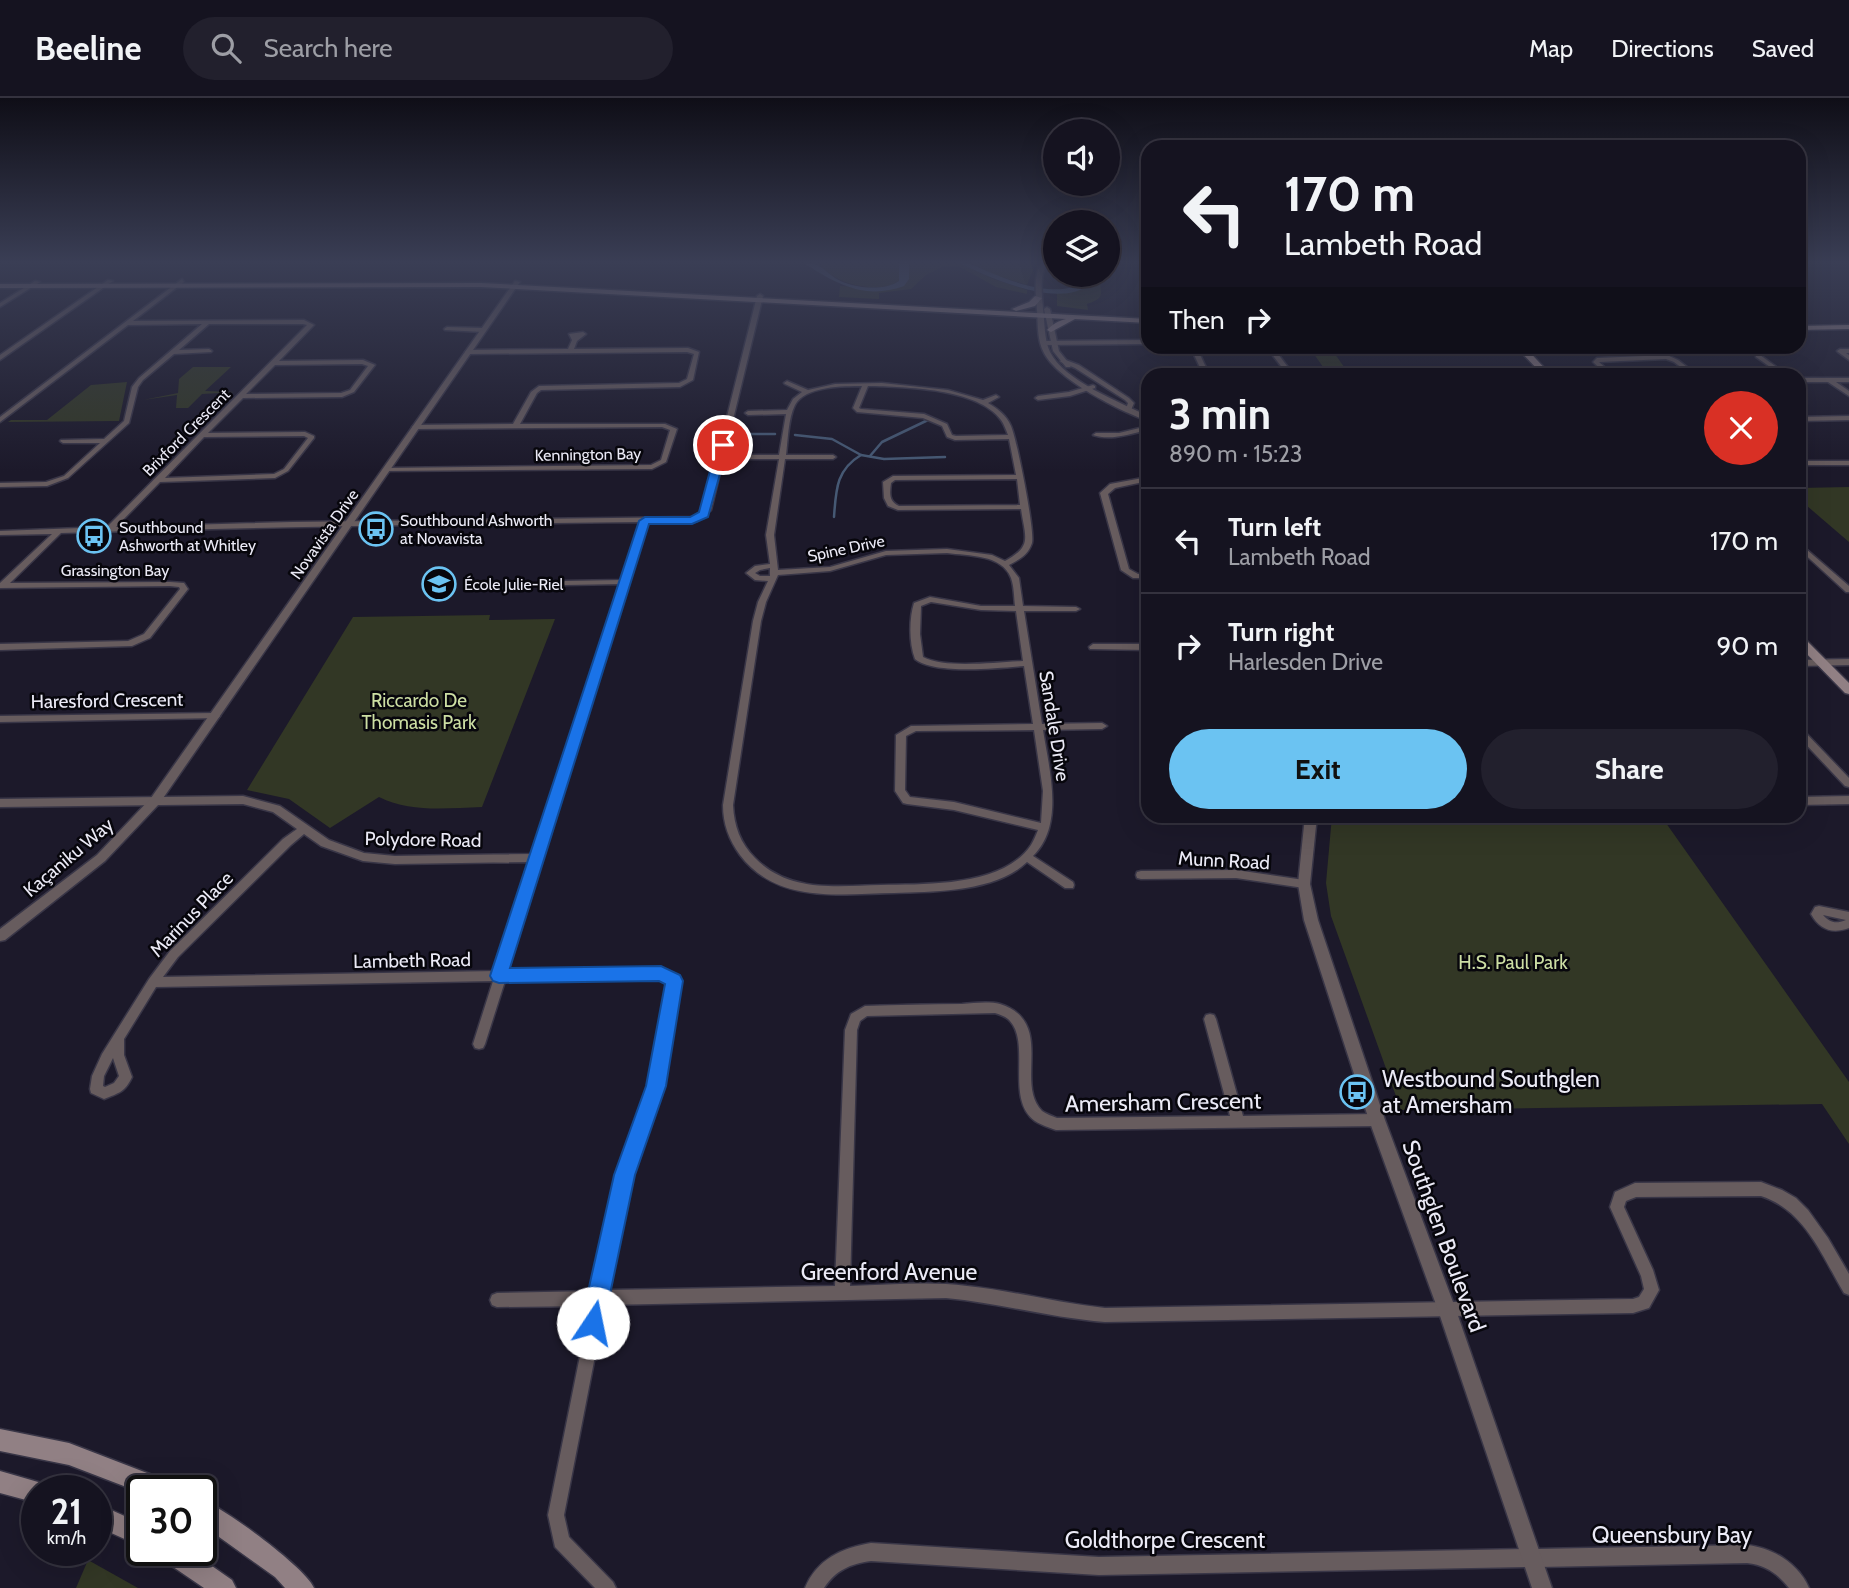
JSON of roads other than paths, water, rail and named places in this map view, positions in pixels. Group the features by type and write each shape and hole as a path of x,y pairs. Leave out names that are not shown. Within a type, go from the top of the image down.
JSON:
{"main road":[{"path":"1522,354 1539,368"},
{"path":"1806,646 1849,690"},
{"path":"0,1440 69,1454 126,1476"},
{"path":"0,1482 21,1488"},
{"path":"217,1521 284,1569 302,1588"},
{"path":"192,1566 224,1588"}],"street":[{"path":"0,358 38,332"},
{"path":"2,418 117,332"},
{"path":"0,485 42,485 59,481 129,419 138,382 197,332"},
{"name":"Brixford Crescent","path":"108,531 305,332"},
{"name":"Novavista Drive","path":"155,801 482,332"},
{"path":"0,533 699,518 707,510 750,332"},
{"path":"1042,332 1049,358 1059,368 1141,415"},
{"path":"1051,332 1063,361 1094,389"},
{"path":"570,351 575,340"},
{"path":"1044,343 1141,342"},
{"path":"468,352 688,350 698,354 690,380 680,385 539,388 515,426"},
{"path":"173,352 209,351"},
{"path":"1849,351 1840,351 1849,358"},
{"path":"1758,356 1775,368"},
{"path":"1602,368 1597,360 1667,357 1686,368"},
{"path":"1063,361 1078,365 1095,380 1128,399 1131,403 1129,409"},
{"path":"242,396 342,395 352,391 372,365 366,362 274,363"},
{"path":"1806,380 1849,380"},
{"path":"1829,380 1849,394"},
{"path":"787,383 807,392"},
{"path":"774,572 770,535 789,412 794,401 807,392 829,386 937,390 966,396 983,403 1007,422 1012,437 1029,545 1019,558 1005,564"},
{"path":"866,386 856,408 859,411 929,418 942,423 949,436 955,438 1012,437"},
{"path":"1038,398 1094,389"},
{"path":"983,403 996,397"},
{"path":"748,412 789,412"},
{"path":"1806,419 1849,418"},
{"name":"Kennington Bay","path":"386,470 652,467 664,461 674,429 663,425 415,427"},
{"path":"1096,435 1119,435 1141,430"},
{"path":"158,480 275,476 286,470 312,437 305,434 203,435"},
{"path":"63,441 106,441"},
{"path":"738,457 833,457"},
{"path":"1806,463 1849,463"},
{"path":"1018,477 893,478 887,482 887,500 891,506 898,508 1023,507"},
{"path":"1141,480 1113,486 1104,493 1125,570 1141,576"},
{"path":"479,1044 645,521"},
{"path":"1,586 58,532"},
{"name":"Spine Drive","path":"774,572 830,569 873,555 910,551 967,552 1005,564"},
{"path":"1806,551 1849,590"},
{"name":"Sandale Drive","path":"774,572 759,609 728,804 729,828 744,852 774,878 797,886 832,890 959,886 986,879 1027,857 1045,828 1049,806 1021,609 1015,578 1005,564"},
{"path":"565,583 626,582"},
{"name":"Grassington Bay","path":"0,647 129,645 146,636 184,589 181,585 170,584 1,586"},
{"path":"1028,663 938,665 922,662 917,655 916,608 922,601 937,600 981,608 1076,609"},
{"path":"1093,647 1141,648"},
{"path":"1806,663 1849,662"},
{"name":"Haresford Crescent","path":"0,719 215,716"},
{"path":"1045,828 954,806 907,800 900,791 900,740 904,732 914,728 1102,726"},
{"path":"1806,738 1849,784"},
{"path":"1806,801 1849,800"},
{"name":"Kaçaniku Way","path":"0,936 101,858 155,801"},
{"name":"Polydore Road","path":"0,803 254,802 284,812 325,843 363,857 395,860 537,858"},
{"name":"Southglen Boulevard","path":"1310,823 1304,884 1311,920 1377,1120 1447,1310 1542,1588"},
{"name":"Marinus Place","path":"118,1038 153,982 194,932 305,828"},
{"path":"1027,857 1069,885"},
{"name":"Munn Road","path":"1141,875 1236,874 1304,884"},
{"path":"1849,916 1824,909 1817,911 1821,921 1834,927 1842,928 1849,923"},
{"name":"Lambeth Road","path":"153,982 661,974 671,977 675,984 656,1086 624,1175 598,1298"},
{"name":"Amersham Crescent","path":"842,1294 850,1030 855,1018 866,1011 996,1008 1012,1012 1022,1023 1028,1102 1037,1117 1045,1122 1377,1120"},
{"path":"1210,1019 1238,1122"},
{"path":"1447,1310 1644,1303 1650,1297 1651,1283 1617,1207 1620,1197 1635,1189 1761,1189 1777,1192 1804,1214 1849,1288"},
{"name":"Greenford Avenue","path":"497,1300 965,1292 1054,1310 1105,1315 1447,1310"},
{"path":"598,1298 556,1515 561,1541 607,1588"},
{"name":"Goldthorpe Crescent","path":"814,1588 828,1567 841,1558 871,1552 1099,1566 1532,1558"},
{"name":"Queensbury Bay","path":"1532,1558 1757,1555 1780,1565 1800,1588"}],"waterway":[{"path":"870,456 882,442 928,420"},
{"path":"736,434 775,434"},
{"path":"795,435 832,439 861,455"},
{"path":"834,517 837,489 842,474 861,455"},
{"path":"861,455 884,459 945,457"}],"place":[{"name":"Southbound Ashworth at Novavista","path":"376,529"},
{"name":"Southbound Ashworth at Whitley","path":"94,536"},
{"name":"École Julie-Riel","path":"439,584"},
{"name":"Westbound Southglen at Amersham","path":"1357,1092"}],"park label":[{"name":"Riccardo De Thomasis Park","path":"419,711"},
{"name":"H.S. Paul Park","path":"1513,962"}]}
